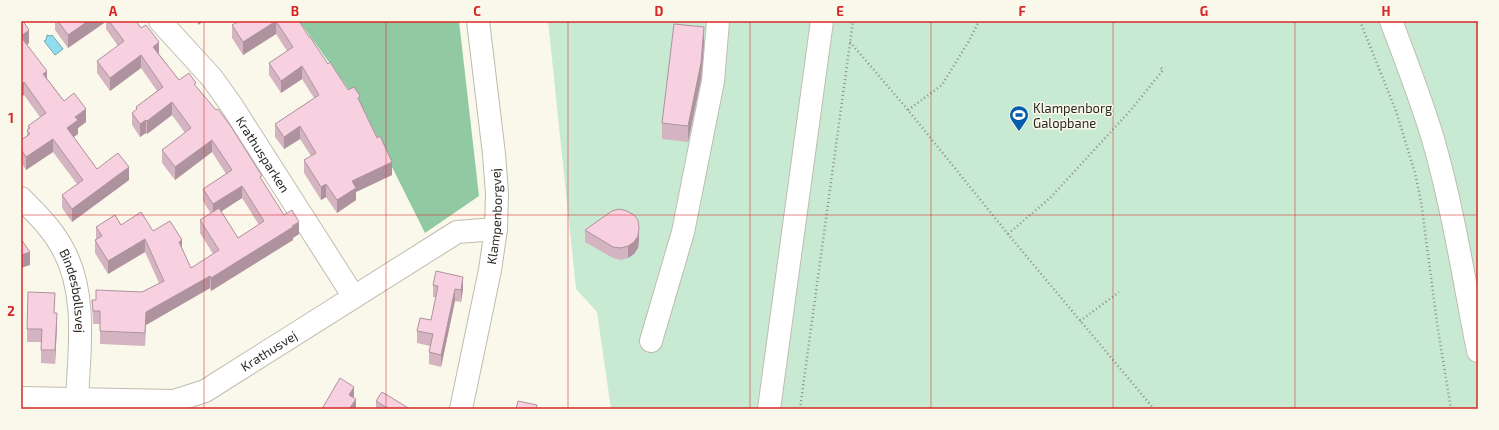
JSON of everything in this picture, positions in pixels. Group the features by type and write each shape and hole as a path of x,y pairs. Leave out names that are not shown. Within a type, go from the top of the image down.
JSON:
{"street":[{"name":"Krathusparken","path":"160,21 212,78 232,106 354,297"},
{"name":"Klampenborgvej","path":"461,409 490,270 496,229 497,194 494,154 478,21"},
{"path":"652,341 683,232 713,81 718,21"},
{"path":"769,409 822,21"},
{"path":"1391,21 1419,92 1441,168 1463,270 1478,351"},
{"name":"Bindesbøllsvej","path":"21,198 46,223 64,250 74,276 80,307 77,400"},
{"name":"Krathusvej","path":"21,398 174,401 205,391 457,232 496,229"}],"path":[{"path":"800,409 853,21"},
{"path":"1360,21 1396,111 1415,173 1421,201 1437,323 1451,409"},
{"path":"908,110 942,85 969,42 978,24"},
{"path":"850,42 908,110 1008,234 1154,409"},
{"path":"1008,234 1050,198 1130,111 1163,70 1160,67"},
{"path":"1080,321 1119,292"}],"green space":[{"path":"299,21 459,21 479,196 425,233 363,109"},
{"name":"Klampenborg Galopbane","path":"548,21 1478,21 1478,409 611,409 597,312 576,289"}],"water":[{"path":"47,35 52,35 63,49 55,55 44,41 46,40"}],"building":[{"path":"21,21 23,21 29,30 21,36"},
{"path":"58,21 88,21 68,35"},
{"path":"109,21 136,21 141,28 146,25 159,42 153,47 179,80 189,73 196,83 194,84 216,110 218,109 230,125 262,176 260,177 284,215 292,210 299,222 211,278 210,276 146,312 145,333 100,331 100,311 93,311 92,300 96,300 96,290 142,292 164,281 145,239 108,261 95,240 102,236 96,227 115,215 121,225 141,212 153,231 170,221 182,240 179,242 191,268 219,250 200,220 219,208 238,238 264,221 242,186 213,204 203,189 232,170 212,140 175,167 162,150 191,128 172,102 147,121 146,120 140,124 132,113 137,109 136,107 163,87 141,55 110,78 97,61 124,41"},
{"path":"239,21 276,21 243,42 232,25"},
{"path":"276,21 299,21 328,64 330,62 348,90 354,87 360,96 358,98 377,138 380,136 392,162 352,181 356,188 337,200 326,184 321,187 304,160 316,153 300,126 284,137 275,124 319,95 302,66 281,81 269,63 293,47"},
{"path":"674,24 704,27 701,63 688,126 662,123"},
{"path":"21,37 47,71 43,74 64,101 74,93 86,109 75,117 78,120 67,128 97,169 118,153 129,167 72,209 62,195 83,180 53,139 26,157 21,149 21,140 30,134 27,130 30,128 28,126 46,113 24,82 21,84"},
{"path":"619,209 634,215 638,220 638,236 634,242 628,246 621,248 613,247 585,230 612,211"},
{"path":"21,239 30,252 21,255"},
{"path":"436,271 463,277 461,290 455,289 441,355 429,352 433,334 417,331 420,318 431,320 438,286 433,285"},
{"path":"28,292 55,293 54,313 57,313 55,350 41,350 42,329 27,329"},
{"path":"340,378 354,387 349,395 356,399 349,409 322,409"},
{"path":"382,392 410,409 389,409 376,401"},
{"path":"518,401 537,405 536,409 516,409"}],"place":[{"name":"Klampenborg Galopbane","path":"1019,132"}]}
